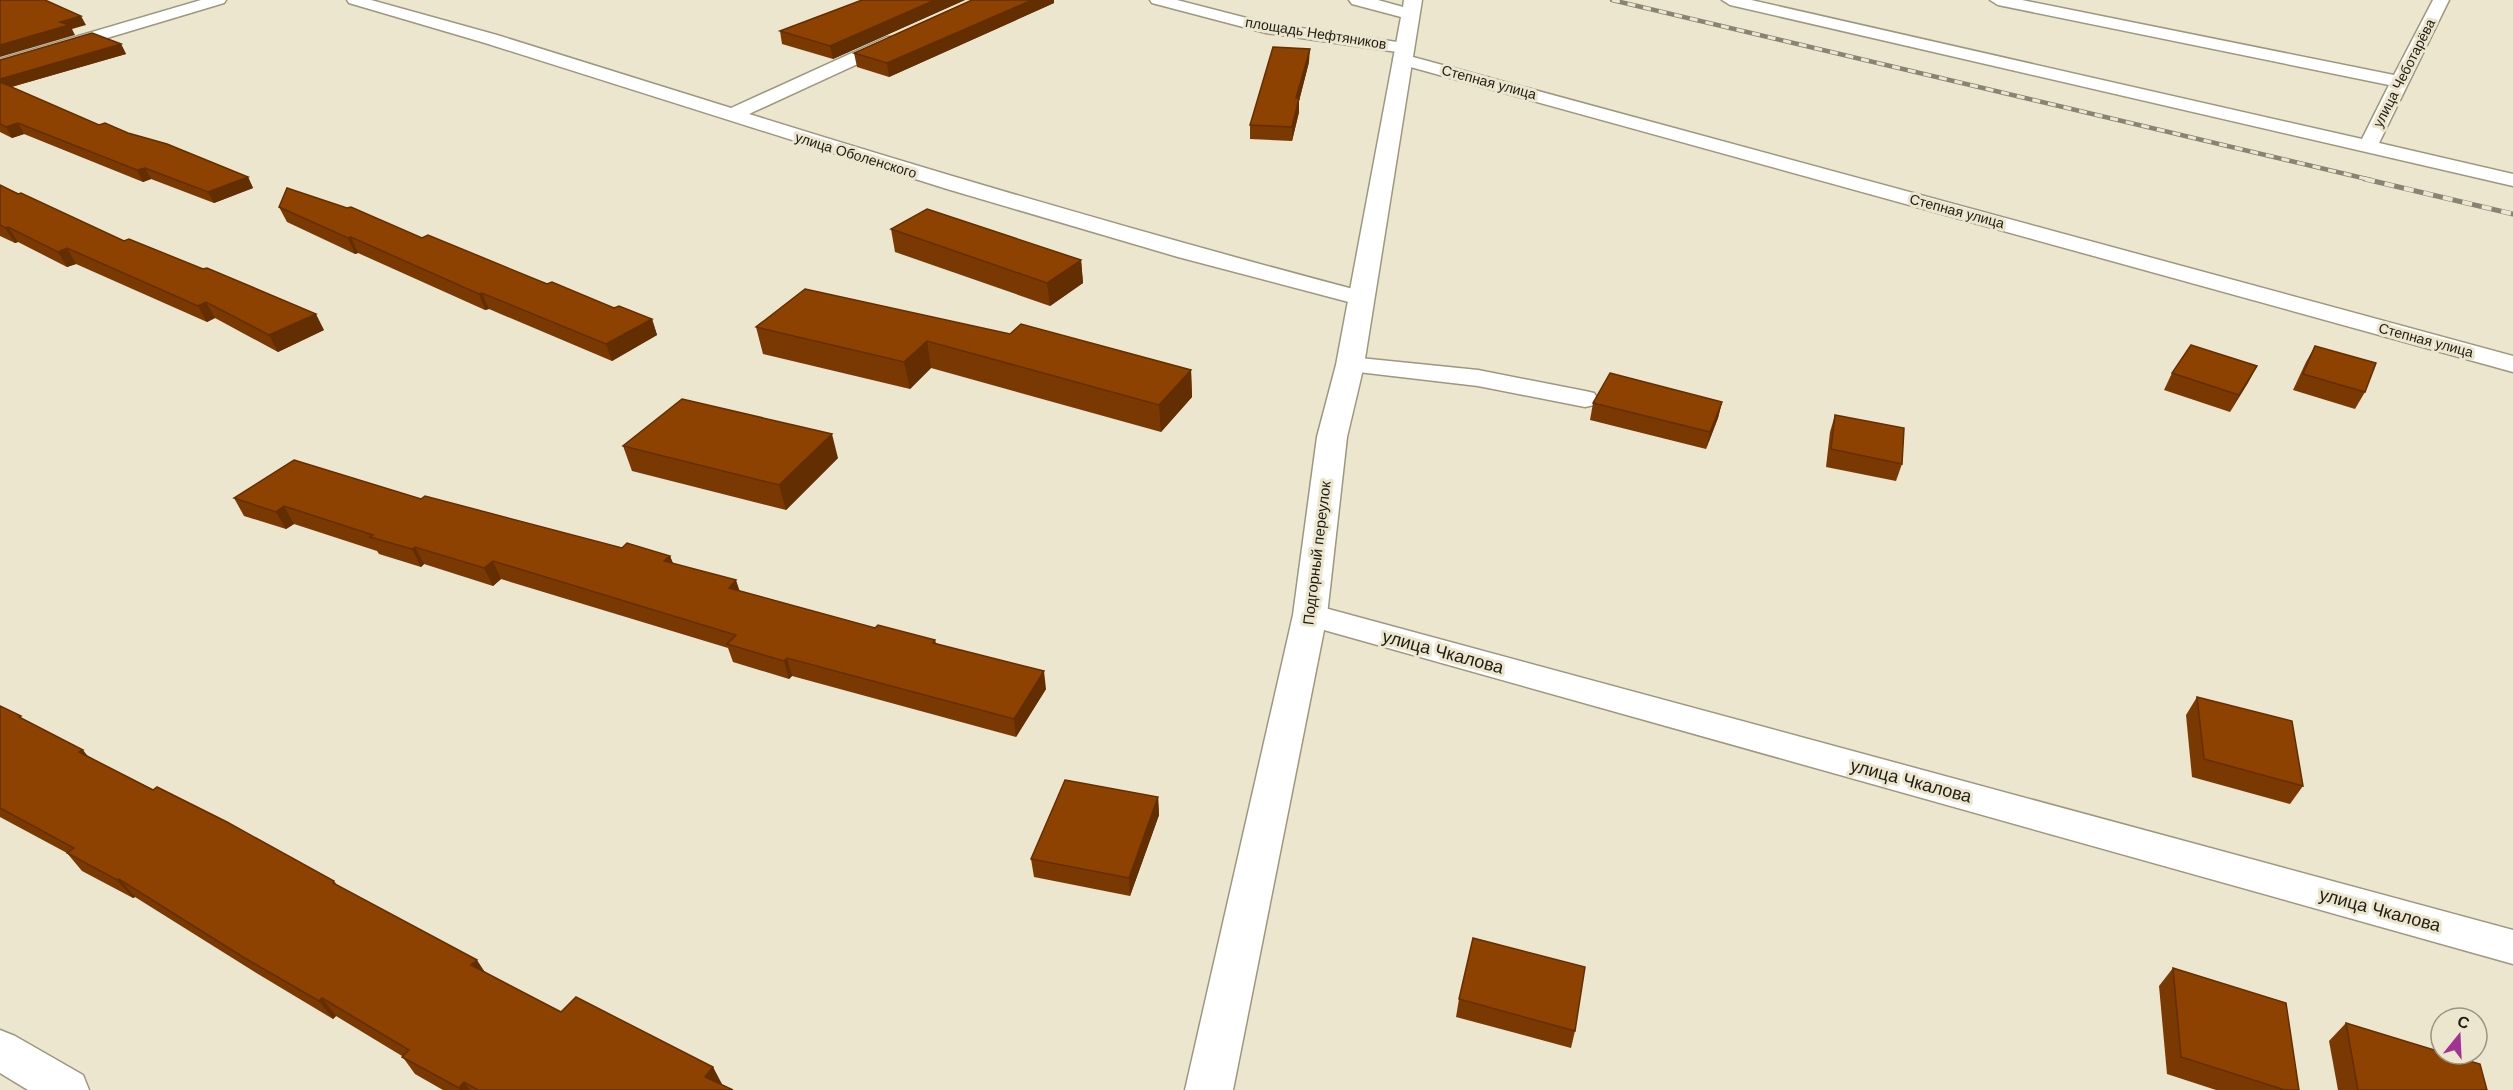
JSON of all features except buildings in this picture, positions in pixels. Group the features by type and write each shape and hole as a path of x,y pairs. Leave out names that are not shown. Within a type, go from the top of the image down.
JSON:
{"main road":[{"path":"1358,0 1412,7"},
{"name":"Подгорный переулок","path":"1209,1090 1310,615 1332,437 1350,365 1412,7"}],"street":[{"path":"0,65 218,0"},
{"name":"улица Оболенского","path":"355,0 491,39 1065,218 1360,298"},
{"name":"площадь Нефтяников","path":"1158,0 1266,28 1403,53"},
{"path":"1730,0 1761,3 2513,180"},
{"path":"1998,0 2062,6 2400,82"},
{"name":"улица Чеботарёва","path":"2367,146 2441,0"},
{"path":"732,116 910,34"},
{"name":"Степная улица","path":"1403,53 2513,364"},
{"path":"1350,365 1478,378 1585,399"},
{"name":"улица Чкалова","path":"1310,615 2513,947"},
{"path":"0,1050 67,1090"}],"railway":[{"path":"1612,0 2371,180"},
{"path":"2365,179 2513,214"}]}
